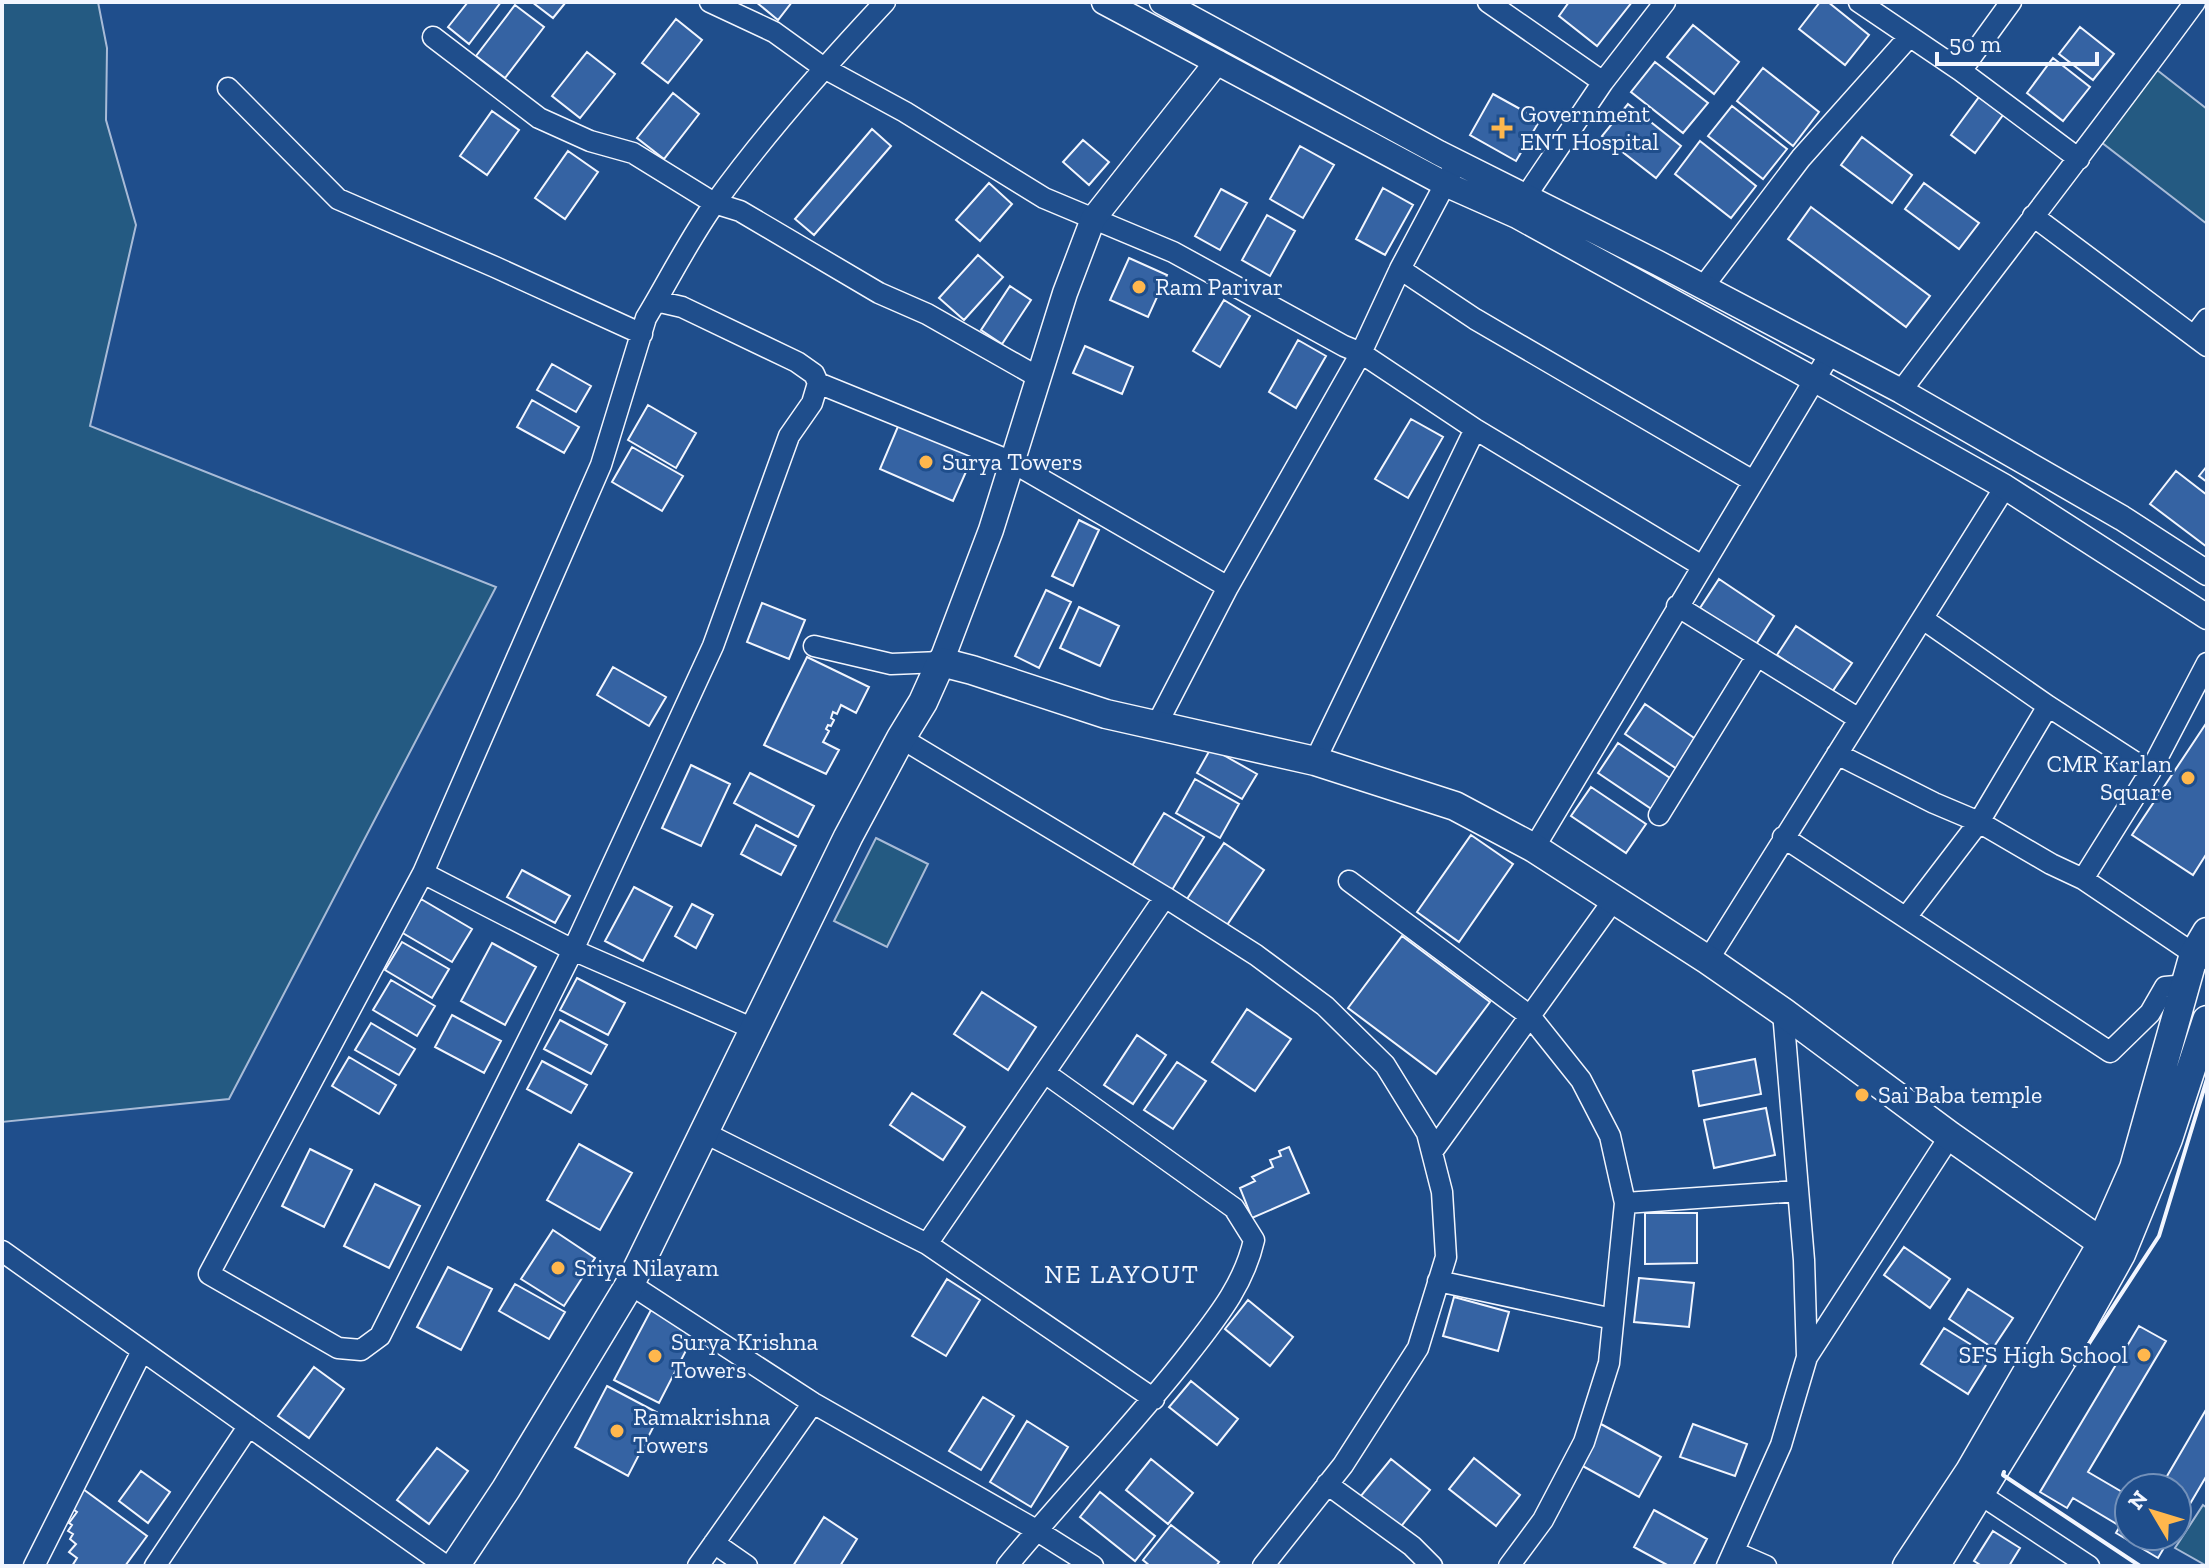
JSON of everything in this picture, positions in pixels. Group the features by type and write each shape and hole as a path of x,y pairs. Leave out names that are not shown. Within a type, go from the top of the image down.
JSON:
{"main road":[{"path":"455,1566 506,1489 630,1284 841,850 923,702 941,662 1106,714 1315,761 1455,806 1534,848 1708,960 1950,1136 2111,1248"},
{"path":"2111,1248 2186,985 2203,948"},
{"path":"1907,1566 1971,1488 2063,1358 2111,1248 2168,1139 2207,1020"},
{"path":"1935,1566 1971,1488"}],"street":[{"path":"710,2 774,32 824,68 905,112 1044,198 1173,252 1361,353 1475,429 1702,566"},
{"path":"656,301 682,307 797,362 814,374 818,383 812,403 789,436 713,646 573,950 380,1336 361,1350 338,1348 209,1274 423,873 601,465 646,318 656,301 714,203 824,68 885,2"},
{"path":"1104,2 1445,184 1521,206 1703,287 1901,391 2122,518 2207,573"},
{"path":"1162,2 1457,162 1521,206 1815,380 2005,487 2207,617"},
{"path":"1488,2 1603,82"},
{"path":"1521,206 1603,82 1665,2"},
{"path":"1859,2 1961,71 2079,159"},
{"path":"1961,71 2011,2"},
{"path":"1901,391 2195,2"},
{"path":"433,37 539,118 590,141 633,153 714,203 740,211 879,293 927,314 1038,377"},
{"path":"1703,287 1801,158 1909,37"},
{"path":"814,646 891,664 941,662 991,530 1010,461 1065,293 1093,219 1217,62"},
{"path":"228,88 338,199 642,334"},
{"path":"1157,724 1228,587 1361,353 1400,269 1457,162"},
{"path":"2033,216 2200,341 2207,319"},
{"path":"1400,269 1475,319 1753,481"},
{"path":"1534,848 1830,354"},
{"path":"818,383 1010,461 1228,587"},
{"path":"1315,761 1475,429"},
{"path":"1708,960 2005,487"},
{"path":"1677,606 1859,719"},
{"path":"1923,619 2150,772"},
{"path":"1659,815 1757,656"},
{"path":"2083,879 2150,772 2207,663"},
{"path":"1907,916 1979,822 2048,706"},
{"path":"901,738 1165,897 1256,955 1325,1006 1385,1065 1427,1133 1442,1192 1446,1257 1418,1348 1343,1465 1263,1566"},
{"path":"1837,754 1979,822 2203,948"},
{"path":"1783,837 2110,1052 2150,1013 2165,987 2186,985"},
{"path":"423,873 573,950 754,1029"},
{"path":"1349,881 1530,1016 1581,1080 1610,1136 1625,1203 1609,1363 1584,1442 1543,1520 1509,1566"},
{"path":"927,1244 1165,897"},
{"path":"1432,1152 1615,898"},
{"path":"1783,1012 1798,1191 1807,1357"},
{"path":"1007,1566 1154,1399 1239,1286 1254,1240 1234,1208 1045,1073"},
{"path":"703,1132 927,1244 1154,1399"},
{"path":"1766,1566 1731,1559 1781,1445 1807,1357 1950,1136"},
{"path":"1625,1203 1798,1191"},
{"path":"2,1251 446,1566"},
{"path":"1438,1281 1613,1319"},
{"path":"630,1284 813,1403 1036,1530 1093,1566"},
{"path":"34,1566 142,1351"},
{"path":"698,1566 813,1403"},
{"path":"155,1566 248,1427"},
{"path":"1327,1484 1412,1546 1432,1566"},
{"path":"1971,1488 2089,1566"},
{"path":"714,1543 747,1566"}],"shaded area":[{"path":"2,2 98,2 107,48 106,120 136,225 90,426 496,587 229,1099 2,1122"},
{"path":"2157,70 2207,109 2207,224 2101,142"},
{"path":"876,838 928,864 887,947 834,921"},
{"path":"2203,1505 2207,1508 2207,1566 2182,1552 2193,1552 2193,1520"}],"building":[{"path":"468,2 501,2 469,44 448,27"},
{"path":"532,2 566,2 553,18"},
{"path":"756,2 792,2 778,20"},
{"path":"1569,2 1632,2 1597,46 1559,16"},
{"path":"1820,2 1828,2 1869,35 1845,65 1799,29"},
{"path":"515,5 544,27 505,78 476,56"},
{"path":"676,19 702,40 668,83 642,63"},
{"path":"1693,25 1739,62 1714,94 1667,57"},
{"path":"2080,27 2114,54 2093,80 2059,54"},
{"path":"587,52 615,74 580,118 552,96"},
{"path":"2053,58 2090,87 2063,121 2027,93"},
{"path":"1655,62 1708,103 1683,133 1631,92"},
{"path":"1763,68 1819,112 1793,146 1737,101"},
{"path":"673,93 699,114 664,159 637,138"},
{"path":"1493,94 1540,120 1516,161 1470,135"},
{"path":"1979,97 2003,115 1975,153 1951,135"},
{"path":"1628,104 1681,146 1656,178 1602,136"},
{"path":"1732,106 1787,149 1763,179 1708,136"},
{"path":"492,111 519,130 487,175 460,156"},
{"path":"872,129 891,146 814,235 795,219"},
{"path":"1862,137 1912,175 1892,203 1841,165"},
{"path":"1083,140 1109,162 1089,185 1063,162"},
{"path":"1700,141 1756,186 1731,218 1675,174"},
{"path":"1300,146 1334,165 1303,218 1270,199"},
{"path":"568,151 598,172 565,219 535,198"},
{"path":"989,183 1012,204 980,241 956,220"},
{"path":"1924,183 1979,223 1959,249 1905,209"},
{"path":"1383,188 1413,205 1385,255 1356,239"},
{"path":"1221,189 1247,203 1220,250 1195,236"},
{"path":"1811,207 1930,296 1906,327 1788,239"},
{"path":"1267,215 1295,231 1270,276 1242,260"},
{"path":"978,255 1003,277 964,320 939,298"},
{"name":"Ram Parivar","path":"1129,258 1167,275 1148,317 1110,300"},
{"path":"1010,286 1031,300 1002,344 981,330"},
{"path":"1224,300 1250,316 1220,367 1193,351"},
{"path":"1298,340 1326,356 1296,408 1269,392"},
{"path":"1085,346 1133,367 1122,394 1073,373"},
{"path":"552,364 591,386 576,412 537,390"},
{"path":"532,400 579,427 564,453 517,427"},
{"path":"648,405 696,433 676,468 628,440"},
{"path":"1411,419 1443,437 1408,498 1375,479"},
{"name":"Surya Towers","path":"899,424 973,456 953,501 880,469"},
{"path":"632,447 683,476 662,511 612,482"},
{"path":"2207,466 2207,482 2199,476"},
{"path":"2176,471 2207,495 2207,547 2150,504"},
{"path":"1079,520 1099,530 1073,586 1052,576"},
{"path":"1719,579 1774,616 1755,646 1700,608"},
{"path":"1046,590 1071,602 1039,668 1015,656"},
{"path":"762,603 805,620 789,659 747,642"},
{"path":"1079,607 1119,626 1100,666 1060,648"},
{"path":"1796,626 1852,663 1832,692 1777,655"},
{"path":"807,657 869,687 856,713 841,705 837,714 833,712 831,718 834,720 826,729 829,731 823,742 839,750 826,774 764,745"},
{"path":"613,667 666,697 649,726 597,695"},
{"path":"1645,704 1700,742 1680,771 1625,734"},
{"name":"CMR Karlan Square","path":"2207,722 2207,853 2193,875 2132,835"},
{"path":"1618,743 1673,780 1653,810 1598,773"},
{"path":"1211,748 1257,774 1242,799 1197,773"},
{"path":"691,765 730,784 701,846 662,828"},
{"path":"750,773 814,806 798,837 734,803"},
{"path":"1195,779 1239,804 1220,838 1176,813"},
{"path":"1591,787 1646,824 1626,853 1571,816"},
{"path":"1164,813 1204,837 1172,890 1132,866"},
{"path":"756,825 796,846 781,875 741,854"},
{"path":"1471,835 1513,864 1459,942 1417,912"},
{"path":"1224,843 1264,870 1225,928 1185,902"},
{"path":"522,870 570,896 555,923 507,897"},
{"path":"634,887 672,907 643,961 605,941"},
{"path":"421,899 472,929 452,962 401,932"},
{"path":"692,904 713,915 696,948 675,936"},
{"path":"1402,936 1490,1002 1436,1074 1348,1008"},
{"path":"402,942 449,969 432,998 385,970"},
{"path":"492,943 536,967 505,1025 461,1001"},
{"path":"577,978 625,1003 608,1035 560,1010"},
{"path":"391,980 435,1006 417,1036 373,1010"},
{"path":"982,992 1036,1027 1008,1070 954,1034"},
{"path":"1247,1009 1291,1039 1255,1091 1212,1062"},
{"path":"452,1015 501,1041 484,1073 435,1047"},
{"path":"560,1020 607,1045 591,1074 544,1049"},
{"path":"371,1023 415,1049 399,1075 355,1050"},
{"path":"1137,1035 1166,1055 1133,1104 1104,1085"},
{"path":"349,1057 396,1085 379,1114 332,1086"},
{"path":"1755,1059 1761,1094 1699,1106 1693,1071"},
{"path":"542,1061 587,1085 571,1113 527,1089"},
{"path":"1177,1062 1206,1081 1173,1129 1144,1110"},
{"path":"912,1093 965,1127 943,1160 890,1125"},
{"path":"1766,1108 1775,1155 1714,1168 1704,1120"},
{"path":"579,1144 632,1173 600,1230 547,1200"},
{"path":"1289,1147 1309,1193 1252,1218 1240,1188 1255,1181 1252,1177 1273,1167 1270,1160 1281,1156 1279,1151"},
{"path":"310,1149 352,1170 324,1227 282,1206"},
{"path":"375,1184 420,1206 389,1268 344,1246"},
{"path":"1645,1213 1697,1213 1697,1263 1645,1264"},
{"name":"Sriya Nilayam","path":"553,1230 595,1258 564,1306 521,1279"},
{"path":"1904,1247 1950,1279 1930,1308 1884,1275"},
{"path":"448,1267 492,1289 461,1350 417,1327"},
{"path":"1639,1278 1694,1283 1689,1327 1634,1322"},
{"path":"947,1279 980,1300 946,1356 912,1336"},
{"path":"515,1284 565,1312 549,1339 499,1311"},
{"path":"1968,1289 2013,1318 1993,1348 1949,1319"},
{"path":"1454,1297 1509,1312 1498,1351 1443,1336"},
{"path":"1248,1300 1293,1337 1270,1366 1225,1329"},
{"name":"Surya Krishna Towers","path":"651,1310 695,1333 659,1403 614,1380"},
{"path":"2139,1326 2166,1341 2088,1472 2113,1487 2113,1522 2073,1498 2067,1508 2040,1492"},
{"path":"1944,1328 1991,1357 1968,1394 1921,1364"},
{"path":"314,1367 344,1389 309,1438 278,1416"},
{"path":"1191,1381 1238,1419 1217,1445 1169,1407"},
{"name":"Ramakrishna Towers","path":"607,1386 660,1414 628,1476 575,1447"},
{"path":"983,1397 1014,1416 981,1470 949,1451"},
{"path":"2207,1408 2207,1475 2193,1499 2193,1472 2169,1472"},
{"path":"1027,1421 1068,1447 1031,1507 990,1482"},
{"path":"1601,1424 1661,1457 1639,1497 1579,1464"},
{"path":"1693,1424 1747,1444 1735,1476 1680,1457"},
{"path":"437,1448 468,1471 429,1524 397,1500"},
{"path":"1474,1458 1520,1495 1496,1526 1449,1489"},
{"path":"1151,1459 1193,1493 1168,1524 1126,1490"},
{"path":"1391,1459 1430,1490 1399,1529 1360,1497"},
{"path":"141,1471 170,1492 148,1523 119,1501"},
{"path":"83,1489 147,1536 125,1566 72,1566 77,1558 69,1552 76,1544 70,1539 73,1534 68,1531 72,1525 69,1523 77,1512 70,1507"},
{"path":"1100,1492 1155,1536 1135,1561 1080,1517"},
{"path":"1654,1510 1707,1539 1693,1566 1669,1566 1634,1547"},
{"path":"824,1517 857,1539 840,1566 793,1566"},
{"path":"1171,1525 1219,1562 1216,1566 1150,1566 1143,1560"},
{"path":"1993,1531 2020,1548 2009,1566 1982,1566 1974,1561"},
{"path":"2148,1552 2162,1552 2158,1558"}],"wall":[{"path":"2075,1365 2159,1236 2207,1079"},
{"path":"2004,1472 2003,1475 2140,1566"}],"place":[{"name":"Government ENT Hospital","path":"1502,128"},
{"name":"Ram Parivar","path":"1139,287"},
{"name":"Surya Towers","path":"926,462"},
{"name":"CMR Karlan Square","path":"2188,778"},
{"name":"Sai Baba temple","path":"1862,1095"},
{"name":"Sriya Nilayam","path":"558,1268"},
{"name":"SFS High School","path":"2144,1355"},
{"name":"Surya Krishna Towers","path":"655,1356"},
{"name":"Ramakrishna Towers","path":"617,1431"}],"district":[{"name":"NE LAYOUT","path":"1122,1274"}]}
